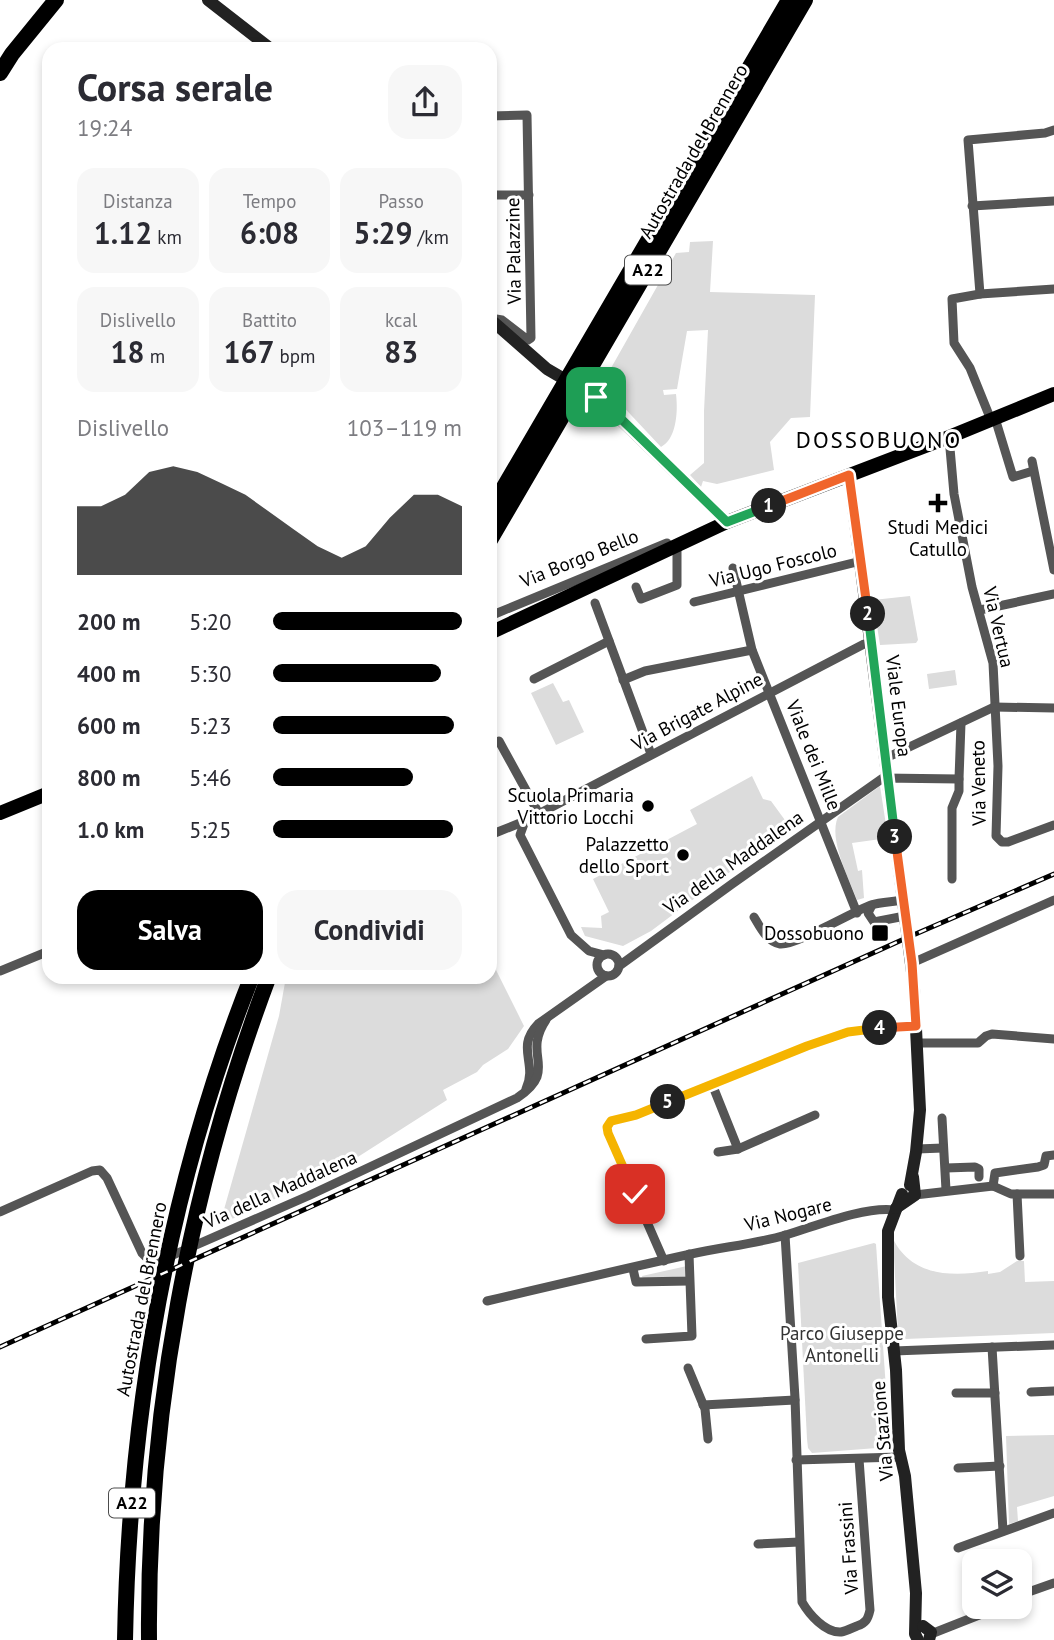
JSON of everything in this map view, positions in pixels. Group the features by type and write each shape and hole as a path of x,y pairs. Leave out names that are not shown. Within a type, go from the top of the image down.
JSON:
{"highway":[{"path":"0,73 56,0"},
{"name":"Autostrada del Brennero","path":"497,499 789,0"},
{"name":"Autostrada del Brennero","path":"497,528 805,0"},
{"name":"Autostrada del Brennero","path":"125,1640 126,1567 139,1424 158,1301 191,1158 220,1062 248,984"},
{"name":"Autostrada del Brennero","path":"149,1640 148,1596 154,1484 178,1297 212,1149 230,1085 266,984"}],"main road":[{"name":"Via Borgo Bello","path":"497,630 723,523 1054,394"},
{"path":"0,813 42,796"}],"street":[{"path":"208,0 262,42"},
{"name":"Via Palazzine","path":"497,116 527,115 531,338 528,340 502,320 497,320"},
{"path":"980,294 968,140 1054,130"},
{"path":"497,195 529,195"},
{"path":"972,205 1054,201"},
{"path":"1033,471 1013,477 993,419 970,368 954,343 952,299 980,294 1054,289"},
{"path":"497,325 547,369 596,397 613,411 723,523"},
{"name":"Via Vertua","path":"949,437 954,494 972,587 993,663 995,707"},
{"path":"1032,461 1054,570"},
{"name":"Viale Europa","path":"849,475 887,758 908,942"},
{"path":"1042,509 1054,506"},
{"name":"Via Borgo Bello","path":"497,612 675,540 679,544"},
{"path":"636,587 641,599 677,585 679,544"},
{"name":"Via Ugo Foscolo","path":"694,602 861,561"},
{"name":"Viale dei Mille","path":"733,568 752,650 858,913"},
{"path":"979,610 1054,595"},
{"path":"596,603 651,754"},
{"path":"534,679 609,640"},
{"name":"Via Brigate Alpine","path":"497,832 525,821 872,642"},
{"path":"624,680 645,671 752,650"},
{"path":"887,758 995,707 1054,708"},
{"name":"Via Veneto","path":"995,707 998,766 997,839 1008,842 1054,825"},
{"path":"952,879 952,808 958,795 961,723"},
{"path":"497,742 499,741 538,812"},
{"name":"Via della Maddalena","path":"600,969 613,975 619,966 634,954 883,778 889,779"},
{"path":"889,779 959,779"},
{"path":"525,821 520,835 523,843 571,934 591,953 600,969"},
{"path":"754,917 771,940 779,944 858,913 873,904 903,900"},
{"path":"912,963 1054,900"},
{"path":"873,904 868,913 874,922 905,916"},
{"name":"Via Stazione","path":"908,942 912,963 920,1110 910,1189 889,1223 888,1297 894,1351 899,1457 905,1476 916,1609 922,1634"},
{"path":"591,953 604,955"},
{"path":"0,971 42,954"},
{"name":"Via della Maddalena","path":"0,1212 100,1170 107,1178 138,1247 148,1259 157,1260 308,1196 517,1098 527,1088 530,1080 526,1040 538,1024 589,986 600,969 604,955 615,957 634,954"},
{"path":"615,957 619,966"},
{"path":"664,1261 608,1133 607,1127 611,1121 644,1112 848,1032 916,1026"},
{"path":"916,1043 978,1043 992,1034 1054,1039"},
{"path":"712,1084 738,1149"},
{"path":"718,1152 738,1149 815,1115"},
{"path":"942,1118 946,1190"},
{"path":"917,1149 943,1148"},
{"path":"993,1186 995,1172 1038,1167 1044,1165 1046,1156 1054,1155"},
{"path":"946,1168 975,1167 979,1169 979,1177"},
{"path":"910,1189 946,1190 993,1186 1011,1194 1054,1194"},
{"path":"1017,1194 1020,1256"},
{"name":"Via Nogare","path":"487,1301 689,1254 785,1236 818,1224 861,1214 895,1210"},
{"name":"Via Frassini","path":"785,1236 795,1399 802,1602 807,1612 834,1631 841,1632 863,1624 868,1619 870,1610 859,1459"},
{"path":"646,1339 692,1335 689,1254"},
{"path":"633,1269 636,1282 690,1281"},
{"path":"894,1351 1054,1345"},
{"path":"992,1347 1003,1531"},
{"path":"688,1368 703,1405 708,1439"},
{"path":"1031,1392 1054,1391"},
{"path":"956,1393 995,1393"},
{"path":"703,1405 795,1399"},
{"path":"796,1460 899,1457"},
{"path":"957,1468 1000,1466"},
{"path":"958,1548 1054,1513"},
{"path":"758,1544 799,1542"},
{"path":"1032,1591 1054,1583"},
{"path":"922,1634 962,1617"},
{"path":"922,1634 965,1619"}],"green space":[{"path":"713,241 710,292 815,295 810,417 791,418 770,442 774,470 717,484 703,481 701,487 690,475 704,463 708,330 687,331 677,389 663,390 664,395 676,394 677,408 673,431 661,447 602,384 676,253 689,252 690,242"},
{"path":"910,596 918,640 916,643 880,645 873,600"},
{"path":"955,670 957,685 929,689 927,674"},
{"path":"553,683 563,702 569,700 584,732 556,745 531,693"},
{"path":"752,776 763,799 771,801 790,827 651,931 623,946 585,936 581,927 602,928 601,916 609,912 593,879 697,824 690,810"},
{"path":"880,786 888,838 852,843 858,871 862,870 864,898 857,900 841,858 836,826 838,817"},
{"path":"497,972 524,1026 508,1049 477,1072 443,1090 447,1100 339,1169 217,1226 218,1214 223,1213 279,1016 285,984 497,984"},
{"path":"893,1239 911,1260 933,1271 960,1274 988,1271 988,1274 1000,1272 1017,1261 1024,1261 1025,1282 1054,1281 1054,1333 905,1339 898,1332"},
{"name":"Parco Giuseppe Antonelli","path":"874,1243 890,1447 812,1453 807,1439 798,1263"},
{"path":"687,1266 687,1276 643,1279 642,1276"},
{"path":"1054,1435 1054,1496 1017,1507 1018,1521 1009,1524 1006,1436"}],"railway":[{"path":"0,1347 904,939 1054,874"}],"place":[{"name":"Studi Medici Catullo","path":"938,503"},
{"name":"Scuola Primaria Vittorio Locchi","path":"648,806"},
{"name":"Palazzetto dello Sport","path":"683,855"},
{"name":"Dossobuono","path":"880,933"}],"district":[{"name":"DOSSOBUONO","path":"879,440"}],"route":[{"path":"596,397 727,522 849,475 915,988 916,1026 848,1032 652,1109 611,1121 607,1131 635,1194"}]}
